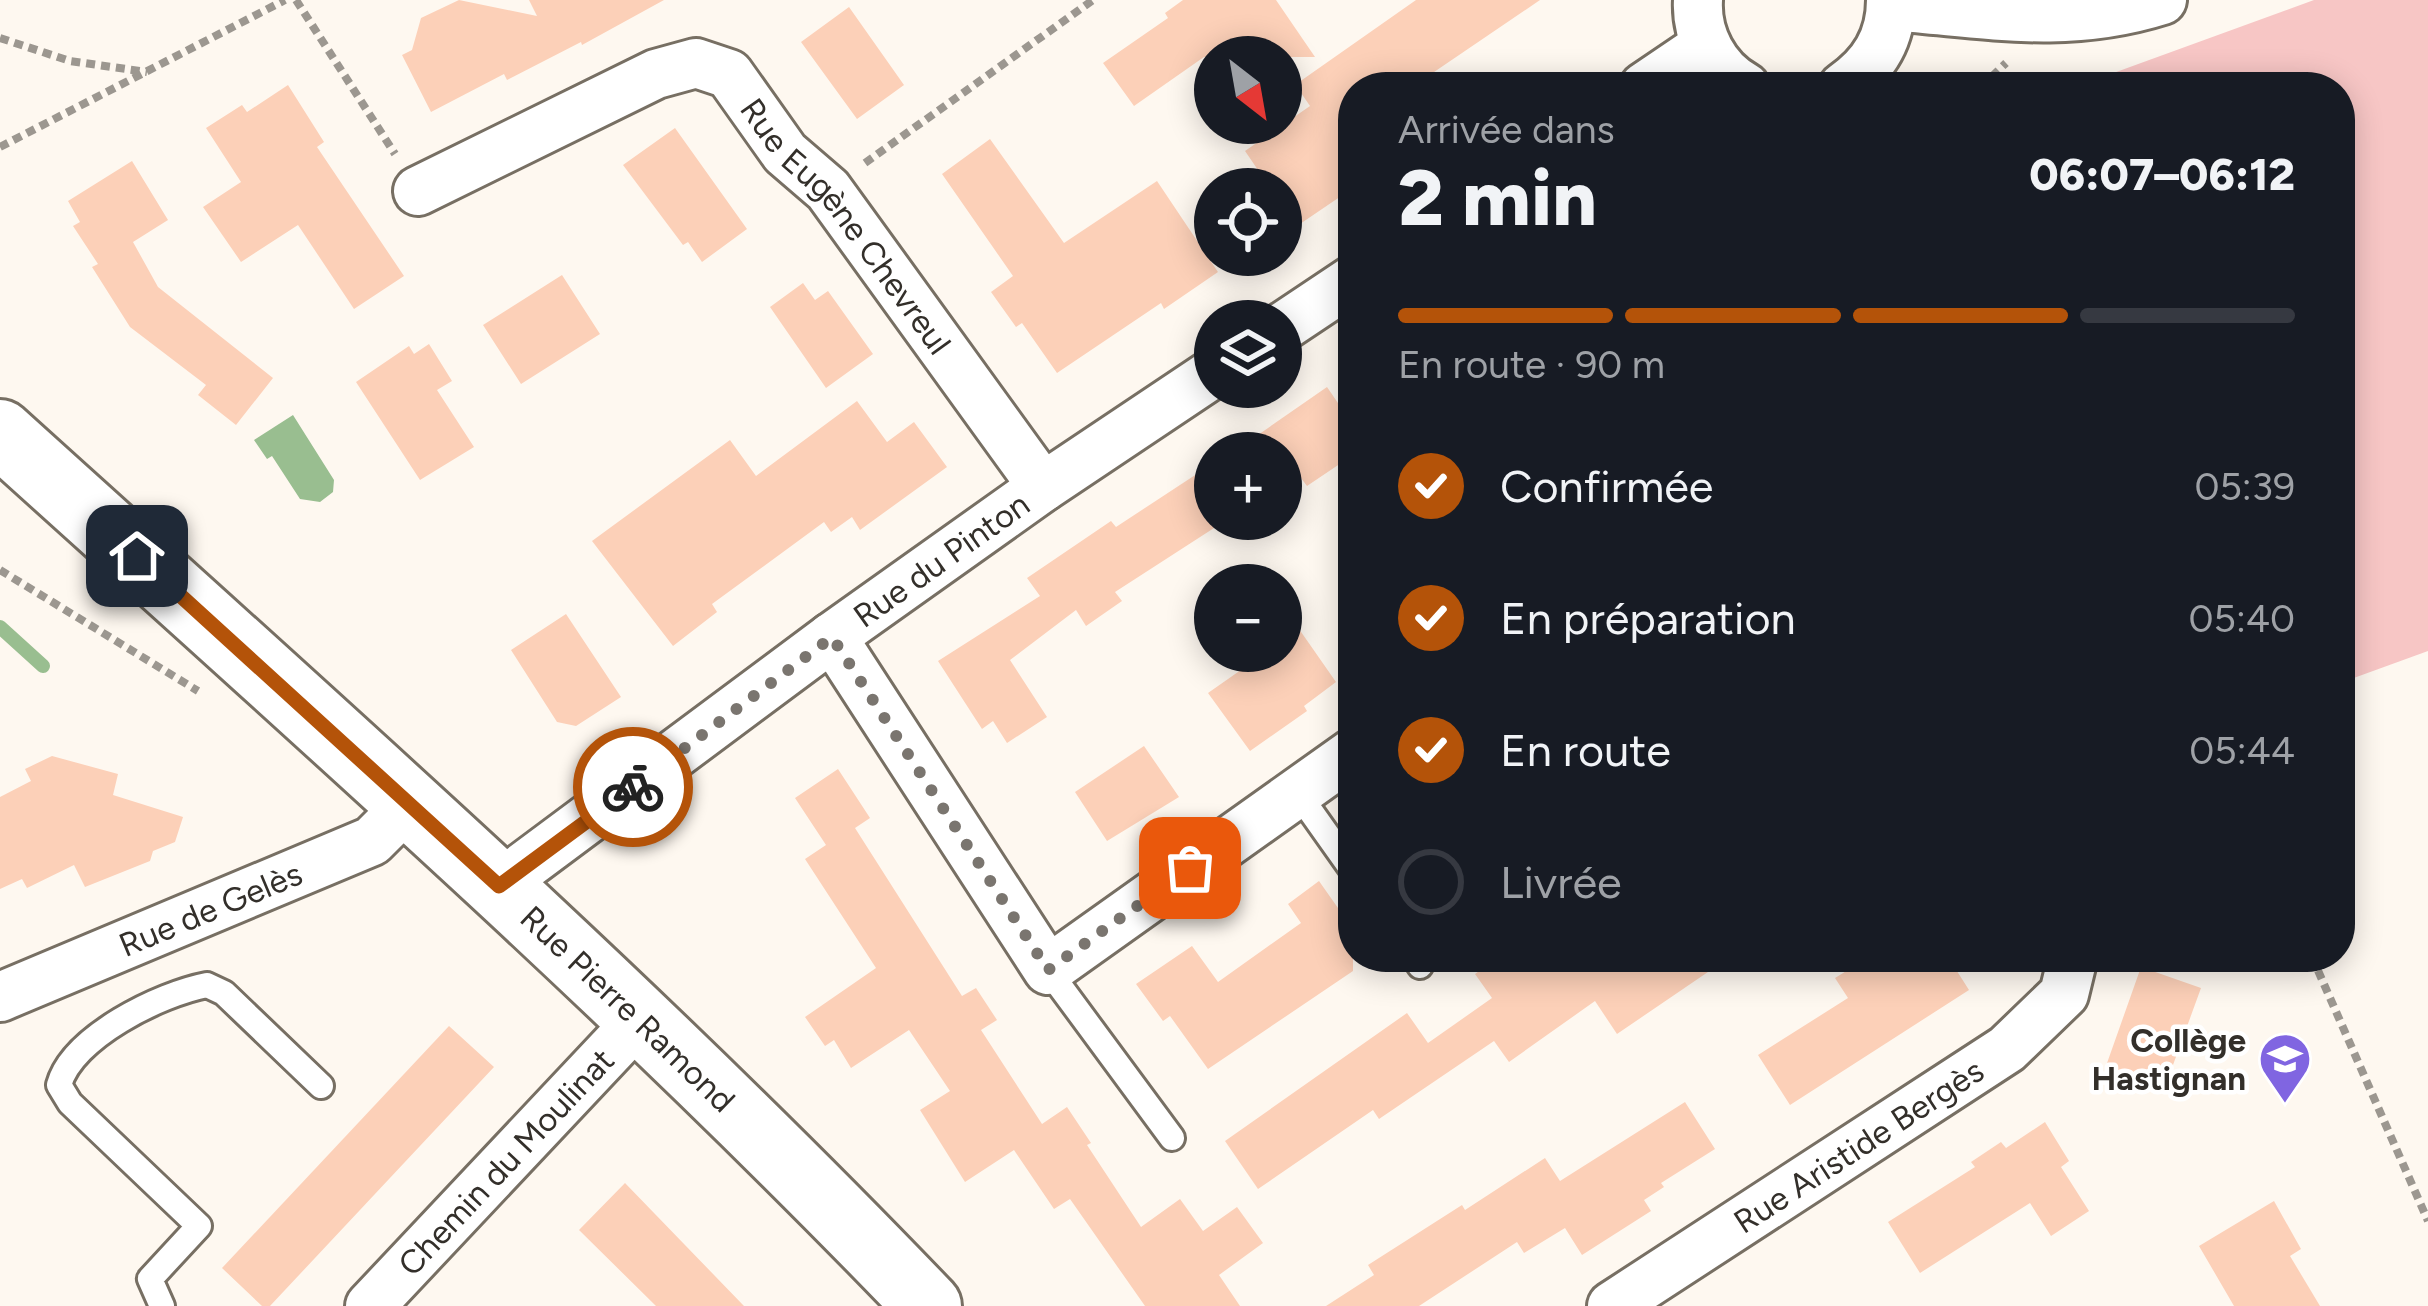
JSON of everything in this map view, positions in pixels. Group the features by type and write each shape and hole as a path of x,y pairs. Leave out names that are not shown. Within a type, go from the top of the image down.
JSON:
{"main road":[{"name":"Rue Pierre Ramond","path":"0,433 499,886 784,1156 928,1306"}],"street":[{"path":"1860,72 1876,57 1887,32 1891,3 2049,20 2114,15 2162,0"},
{"path":"1657,72 1702,23 1719,65 1727,72"},
{"name":"Rue Eugène Chevreul","path":"418,191 656,74 696,63 729,74 785,153 828,190 1043,487"},
{"path":"1302,314 1338,290"},
{"name":"Rue du Pinton","path":"499,886 832,637 1194,386"},
{"path":"832,637 1048,970 1338,763"},
{"name":"Rue de Gelès","path":"0,998 372,841 410,803"},
{"name":"Rue Aristide Bergès","path":"1612,1306 2007,1049 2063,994 2069,972"},
{"name":"Chemin du Moulinat","path":"370,1306 640,1019"}],"lane":[{"path":"1297,792 1338,850"},
{"path":"1048,970 1172,1138"},
{"path":"163,1306 149,1279 199,1226 70,1103 59,1085 64,1069 79,1050 139,1011 207,985 224,993 321,1086"}],"path":[{"path":"0,147 285,0"},
{"path":"296,0 418,191"},
{"path":"828,190 1093,0"},
{"path":"0,38 70,61 148,72"},
{"path":"0,570 204,695"},
{"path":"2319,972 2428,1221"}],"shaded area":[{"path":"2314,0 2428,0 2428,651 2355,678 2355,72 2116,72"},
{"path":"293,415 334,480 333,492 320,502 300,499 272,456 267,459 254,440"}],"building":[{"path":"459,0 537,16 529,0 664,0 582,45 507,80 504,74 431,112 402,55 412,50 421,18"},
{"path":"1183,0 1276,0 1301,36 1194,36 1194,64 1134,106 1103,63 1168,18 1165,13"},
{"path":"1416,0 1540,0 1434,72 1338,72 1338,198 1302,223 1302,168 1257,168 1245,151 1255,144 1302,144 1302,112 1310,106 1302,94 1302,80"},
{"path":"849,7 904,85 857,119 801,42"},
{"path":"1302,38 1315,57 1302,57"},
{"path":"288,85 324,142 317,147 404,276 354,309 298,225 241,262 203,207 241,182 206,128 242,105 247,112"},
{"path":"675,128 747,229 702,262 688,242 683,245 623,165"},
{"path":"990,139 1064,243 1157,181 1194,236 1194,276 1212,276 1164,309 1161,303 1057,373 1022,323 1016,327 991,292 1013,276 942,174"},
{"path":"132,161 168,220 133,242 158,287 273,378 236,425 198,395 206,385 130,327 92,267 98,264 73,226 80,222 68,201"},
{"path":"562,275 600,334 521,384 483,325"},
{"path":"803,283 815,300 828,291 873,354 826,388 770,307"},
{"path":"429,344 452,381 437,390 474,447 420,480 356,382 409,346 414,354"},
{"path":"1327,387 1338,403 1338,465 1307,486 1302,479 1302,432 1262,432"},
{"path":"857,401 887,442 914,422 947,467 860,530 852,517 831,532 824,522 712,604 717,612 673,646 592,541 730,440 756,476"},
{"path":"1194,476 1195,540 1115,592 1122,601 1086,626 1076,610 1010,660 1047,717 1007,743 993,721 982,729 938,661 1040,596 1027,578 1111,521 1116,527"},
{"path":"566,614 621,697 576,726 557,722 511,650"},
{"path":"1302,633 1336,682 1304,706 1307,711 1250,751 1208,693 1238,672 1302,672"},
{"path":"1144,746 1179,797 1107,841 1075,792"},
{"path":"52,756 118,774 113,795 183,817 175,842 153,851 150,861 85,887 74,865 27,888 22,879 0,889 0,797 31,781 25,769"},
{"path":"838,769 870,818 855,828 962,996 976,988 997,1020 981,1030 1042,1124 1067,1107 1141,1227 1180,1199 1203,1231 1237,1207 1263,1243 1219,1275 1240,1306 1145,1306 1070,1199 1054,1209 1014,1150 965,1182 920,1110 950,1091 909,1030 851,1068 834,1040 825,1046 805,1017 876,968 805,859 826,845 795,798"},
{"path":"1319,881 1338,908 1338,972 1352,972 1208,1069 1170,1016 1163,1021 1136,984 1192,946 1218,982 1301,923 1288,904"},
{"path":"1708,972 1617,1034 1595,1001 1509,1062 1494,1041 1379,1119 1373,1110 1258,1189 1225,1141 1407,1013 1428,1043 1492,998 1475,974"},
{"path":"1845,972 1958,972 1969,990 1790,1105 1758,1055 1848,998 1835,978"},
{"path":"2139,972 2155,972 2201,988 2165,1087 2106,1066"},
{"path":"449,1026 494,1067 270,1306 262,1306 222,1268"},
{"path":"1685,1102 1715,1149 1661,1183 1664,1187 1644,1200 1651,1211 1582,1255 1565,1228 1524,1253 1517,1242 1419,1306 1326,1306 1374,1275 1368,1265 1462,1205 1465,1210 1545,1158 1560,1181"},
{"path":"2045,1122 2069,1161 2061,1167 2089,1211 2051,1236 2030,1203 1920,1273 1888,1222 1975,1167 1971,1162 2001,1142 2006,1148"},
{"path":"625,1183 744,1306 656,1306 579,1230"},
{"path":"2274,1201 2301,1249 2290,1256 2320,1306 2234,1306 2199,1246"}],"waterway":[{"path":"0,627 43,666"}],"way so far":[{"path":"633,787 832,637 1048,970 1190,868"}],"place":[{"name":"Collège Hastignan","path":"2285,1105"}],"route":[{"path":"137,556 499,886 633,787"}]}
